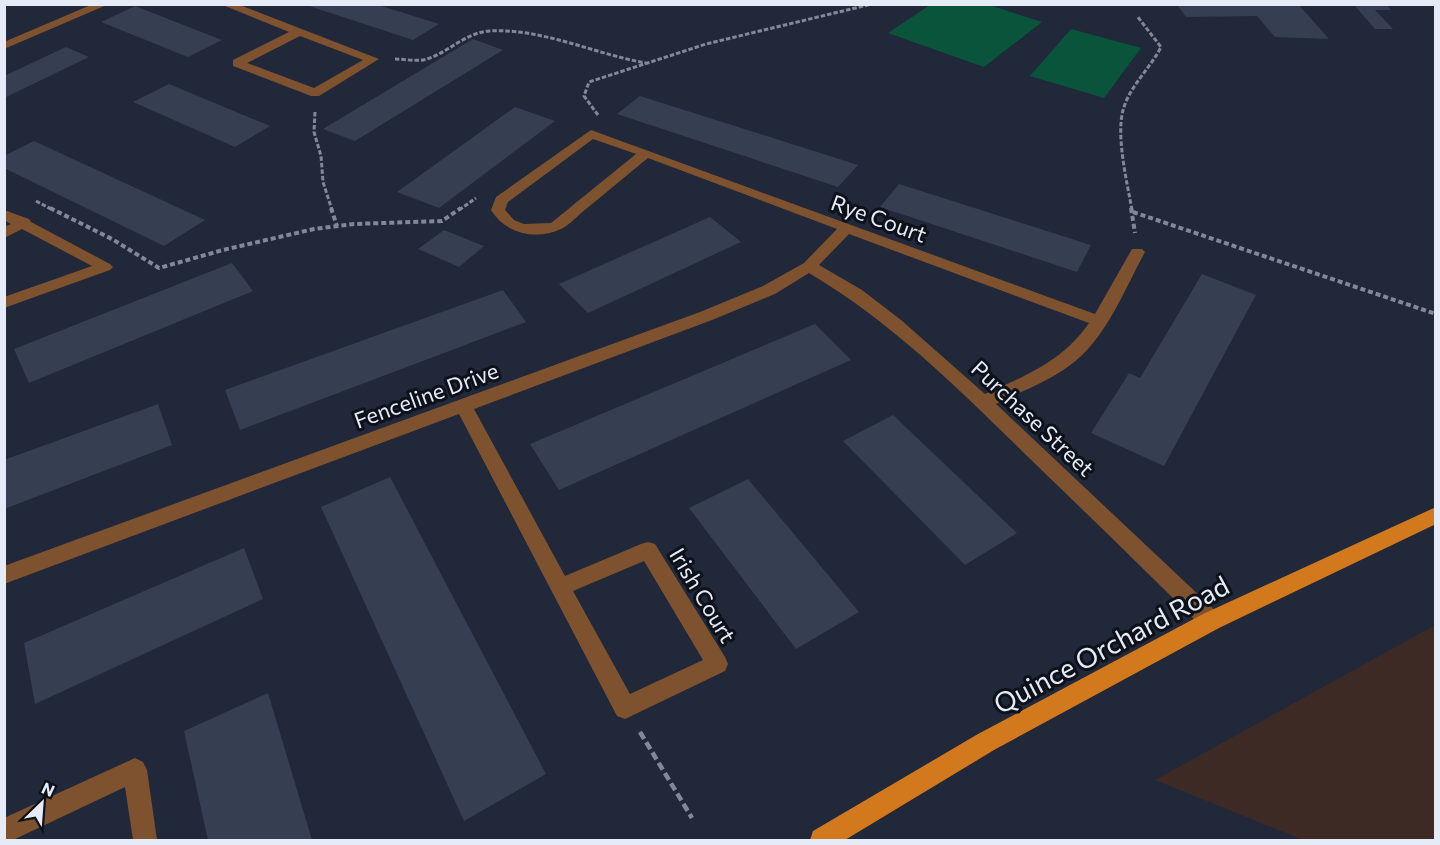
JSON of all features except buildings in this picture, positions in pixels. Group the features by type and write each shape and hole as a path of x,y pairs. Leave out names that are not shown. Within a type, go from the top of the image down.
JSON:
{"main road":[{"name":"Quince Orchard Road","path":"822,840 986,742 1211,621 1436,515"}],"street":[{"path":"61,4 83,13"},
{"path":"4,46 104,4"},
{"path":"225,4 373,59"},
{"path":"298,32 237,63 315,93 373,59"},
{"name":"Rye Court","path":"646,153 555,226 538,231 518,228 502,220 498,210 501,200 591,134 646,153 1099,321"},
{"path":"4,214 24,222 105,267 4,303"},
{"path":"4,234 24,222"},
{"name":"Fenceline Drive","path":"4,575 706,316 769,290 809,266 846,228"},
{"path":"983,402 1052,368 1072,354 1099,321 1137,252"},
{"name":"Purchase Street","path":"809,266 856,294 895,324 983,402 1211,621"},
{"path":"463,405 625,708"},
{"name":"Irish Court","path":"560,587 648,550 717,664 625,708"},
{"path":"4,831 135,771 145,840"}],"path":[{"path":"600,117 584,96 589,82 706,44 872,4"},
{"path":"1137,16 1161,47 1153,65 1123,108 1123,141 1137,252"},
{"path":"373,59 426,59 474,33 490,31 547,36 580,45 607,56 648,63"},
{"path":"315,93 314,132 321,156 323,182 337,226"},
{"path":"27,197 112,239 159,268 223,250 314,229 442,221 481,195"},
{"path":"1132,212 1436,314"},
{"path":"625,708 692,818"}],"shaded area":[{"path":"1435,625 1435,840 1303,840 1155,780"}],"green space":[{"path":"930,5 989,5 1042,22 984,67 888,33"},
{"path":"1071,29 1141,48 1104,98 1030,76"}]}
